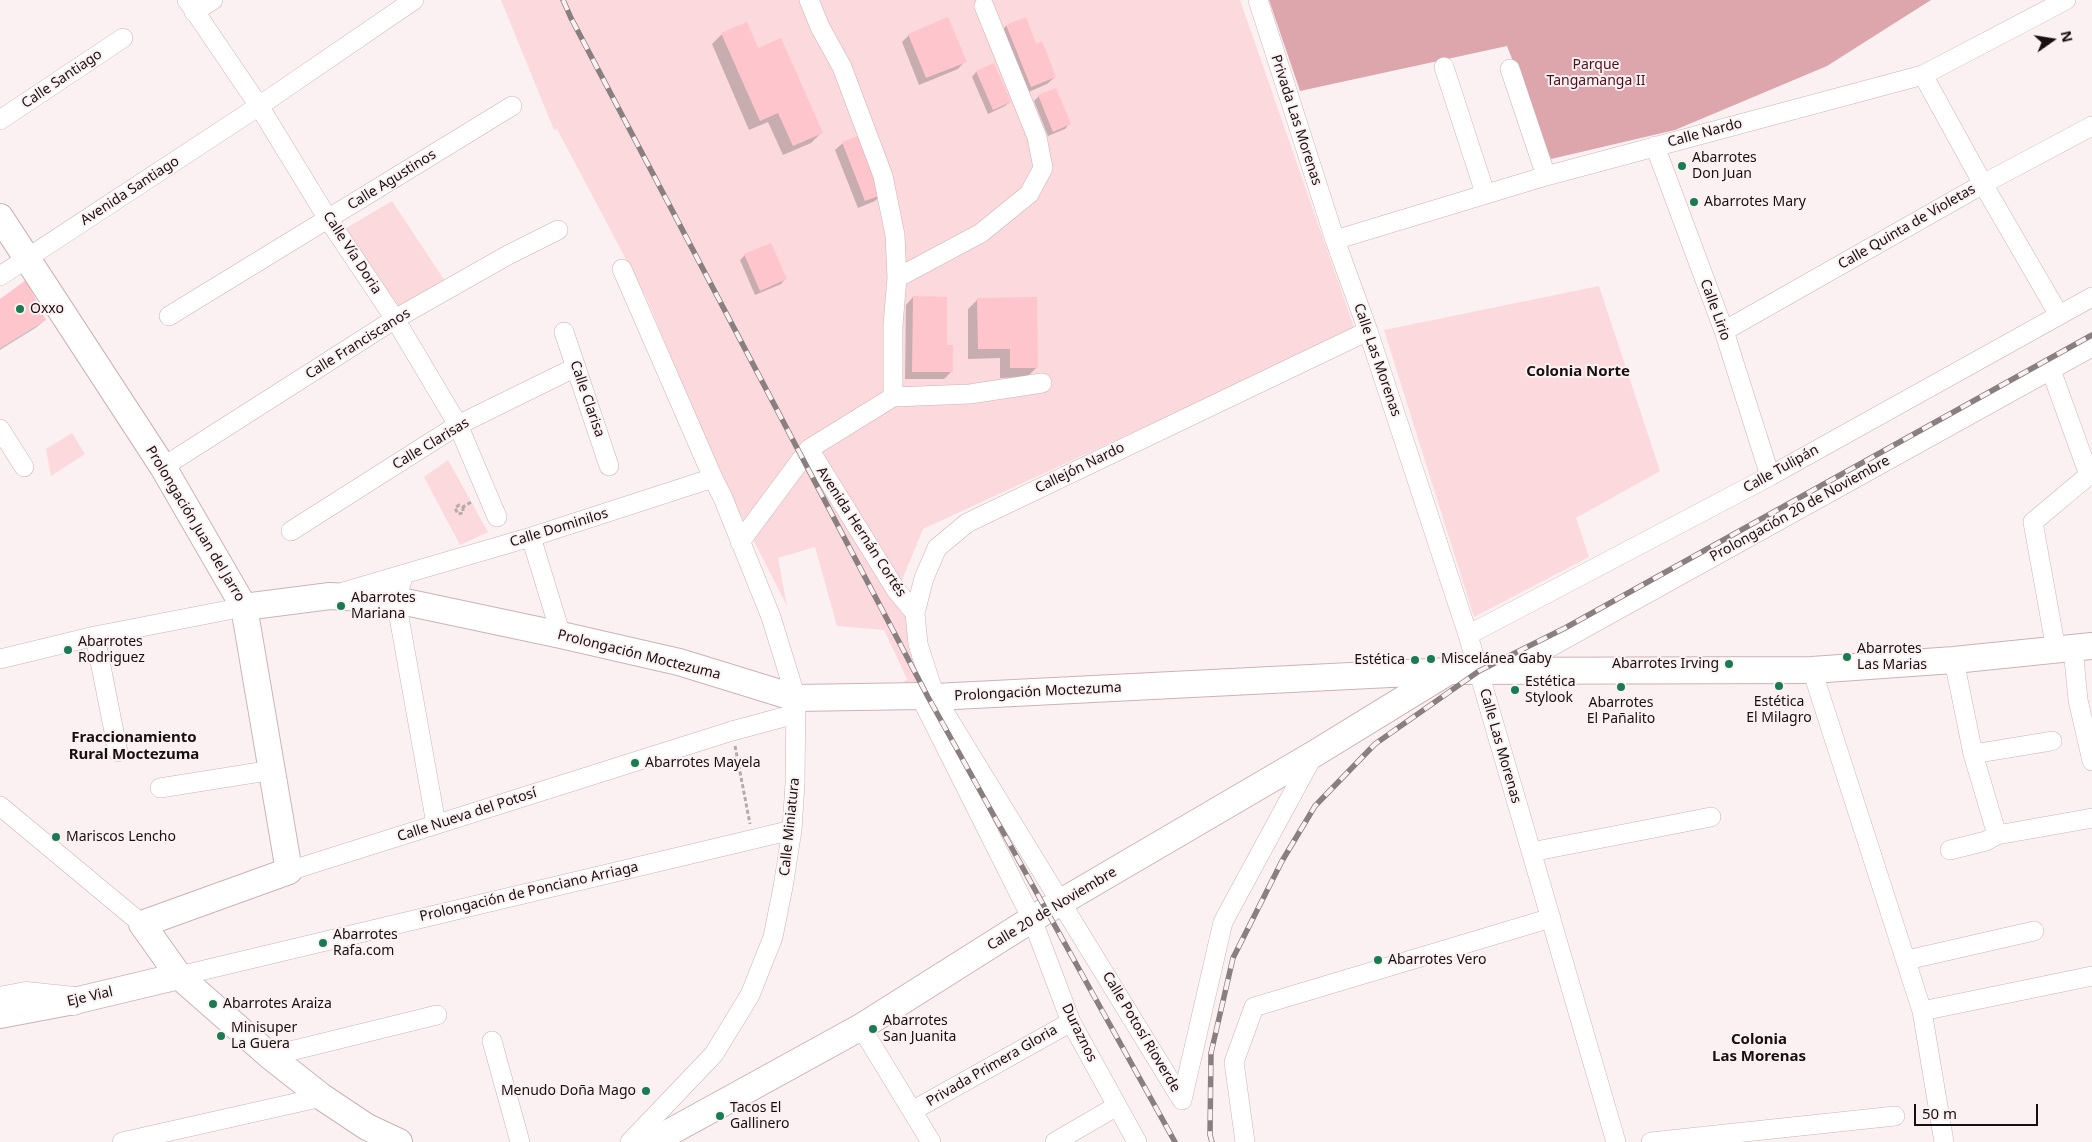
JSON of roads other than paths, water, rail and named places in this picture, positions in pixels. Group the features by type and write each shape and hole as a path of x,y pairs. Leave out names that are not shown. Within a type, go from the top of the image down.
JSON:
{"main road":[{"name":"Prolongación Juan del Jarro","path":"0,217 163,467 244,606 290,871"},
{"name":"Prolongación Moctezuma","path":"244,606 330,596 396,600 679,662 796,706 927,696 1449,671 1812,670 1954,660 2074,648"},
{"name":"Calle 20 de Noviembre","path":"652,1142 861,1026 1032,919 1314,754 1449,671"},
{"name":"Calle Nueva del Potosí","path":"142,924 290,871"},
{"path":"142,924 179,976 270,1056 322,1097 367,1127 399,1142"},
{"name":"Eje Vial","path":"0,1015 74,1001 179,976"},
{"path":"0,1001 26,996 74,1001"}],"street":[{"path":"190,6 212,0"},
{"name":"Avenida Santiago","path":"0,276 259,106 414,0"},
{"path":"809,0 820,27 842,67 883,176 895,234 897,278 893,325 893,397"},
{"name":"Privada Las Morenas","path":"1258,0 1334,240"},
{"name":"Calle Nardo","path":"1334,240 1546,176 1923,75 2066,0"},
{"name":"Calle Vía Doria","path":"190,6 259,106 328,219 395,319 458,425 497,517"},
{"path":"897,278 981,234 1029,194 1043,168 1037,137 984,6"},
{"name":"Calle Santiago","path":"0,120 123,38"},
{"path":"1444,66 1485,194"},
{"path":"1510,69 1546,176"},
{"path":"1923,75 1982,184 2059,315"},
{"name":"Calle Agustinos","path":"169,316 512,106"},
{"name":"Calle Quinta de Violetas","path":"1724,331 1982,184 2092,126"},
{"name":"Calle Lirio","path":"1655,146 1724,331 1770,476"},
{"name":"Calle Franciscanos","path":"163,467 395,319 508,255 558,230"},
{"name":"Calle Las Morenas","path":"1334,240 1368,331 1468,635 1616,1142"},
{"name":"Calle Miniatura","path":"622,269 723,498 771,617 796,706 792,830 784,887 773,937 750,995 714,1054 630,1142"},
{"name":"Calle Tulipán","path":"1468,635 1770,476 2092,297"},
{"name":"Callejón Nardo","path":"927,696 915,613 924,578 937,548 967,523 1368,331"},
{"name":"Calle Clarisa","path":"564,332 609,466"},
{"name":"Prolongación 20 de Noviembre","path":"1508,670 2092,347"},
{"name":"Calle Clarisas","path":"292,532 458,425 576,368"},
{"path":"2051,370 2091,475 2033,522 2074,648 2078,700 2092,761"},
{"path":"740,542 809,449 893,397 970,394 1042,383"},
{"path":"0,429 24,468"},
{"name":"Avenida Hernán Cortés","path":"809,449 896,590 915,613"},
{"name":"Calle Dominilos","path":"330,596 531,537 713,478"},
{"path":"531,537 561,635"},
{"path":"404,574 396,600 436,824"},
{"name":"Prolongación Moctezuma","path":"0,659 95,636 244,606"},
{"path":"95,636 118,752"},
{"path":"1954,660 1973,754 1997,835"},
{"path":"1812,670 1922,1011 1944,1142"},
{"path":"927,696 1032,919"},
{"name":"Calle Potosí Rioverde","path":"927,696 1061,902 1182,1100 1223,922 1314,754"},
{"name":"Calle Nueva del Potosí","path":"290,871 732,731 796,706"},
{"path":"1973,754 2052,741"},
{"path":"160,788 273,770"},
{"path":"0,806 142,924"},
{"path":"1531,852 1711,817"},
{"path":"1950,850 1986,841 1997,835 2092,818"},
{"name":"Prolongación de Ponciano Arriaga","path":"179,976 792,830"},
{"path":"1245,1142 1234,1062 1254,1006 1551,918"},
{"name":"Duraznos","path":"1032,919 1071,1022 1137,1142"},
{"path":"1907,960 2034,931"},
{"path":"1922,1011 2092,976"},
{"path":"270,1056 437,1015"},
{"name":"Privada Primera Gloria","path":"912,1111 1071,1022"},
{"path":"861,1026 931,1142"},
{"path":"492,1041 520,1142"},
{"path":"122,1142 322,1097"},
{"path":"1055,1142 1117,1106"},
{"path":"1651,1142 1895,1116"}],"railway":[{"path":"563,0 928,697 1175,1142"},
{"path":"1212,1142 1210,1135 1211,1053 1233,958 1282,861 1315,806 1375,744 1479,671 1565,628 2092,335"}],"place":[{"name":"Abarrotes Don Juan","path":"1682,166"},
{"name":"Abarrotes Mary","path":"1694,202"},
{"name":"Oxxo","path":"20,309"},
{"name":"Abarrotes Mariana","path":"341,606"},
{"name":"Abarrotes Rodriguez","path":"68,650"},
{"name":"Abarrotes Las Marias","path":"1847,657"},
{"name":"Miscelánea Gaby","path":"1431,659"},
{"name":"Estética","path":"1415,660"},
{"name":"Abarrotes Irving","path":"1729,664"},
{"name":"Estética El Milagro","path":"1779,686"},
{"name":"Abarrotes El Pañalito","path":"1621,687"},
{"name":"Estética Stylook","path":"1515,690"},
{"name":"Abarrotes Mayela","path":"635,763"},
{"name":"Mariscos Lencho","path":"56,837"},
{"name":"Abarrotes Rafa.com","path":"323,943"},
{"name":"Abarrotes Vero","path":"1378,960"},
{"name":"Abarrotes Araiza","path":"213,1004"},
{"name":"Abarrotes San Juanita","path":"873,1029"},
{"name":"Minisuper La Guera","path":"221,1036"},
{"name":"Menudo Doña Mago","path":"646,1091"},
{"name":"Tacos El Gallinero","path":"720,1116"}],"district":[{"name":"Colonia Norte","path":"1578,372"},
{"name":"Fraccionamiento Rural Moctezuma","path":"134,746"},
{"name":"Colonia Las Morenas","path":"1759,1048"}],"park label":[{"name":"Parque Tangamanga II","path":"1596,74"}]}
